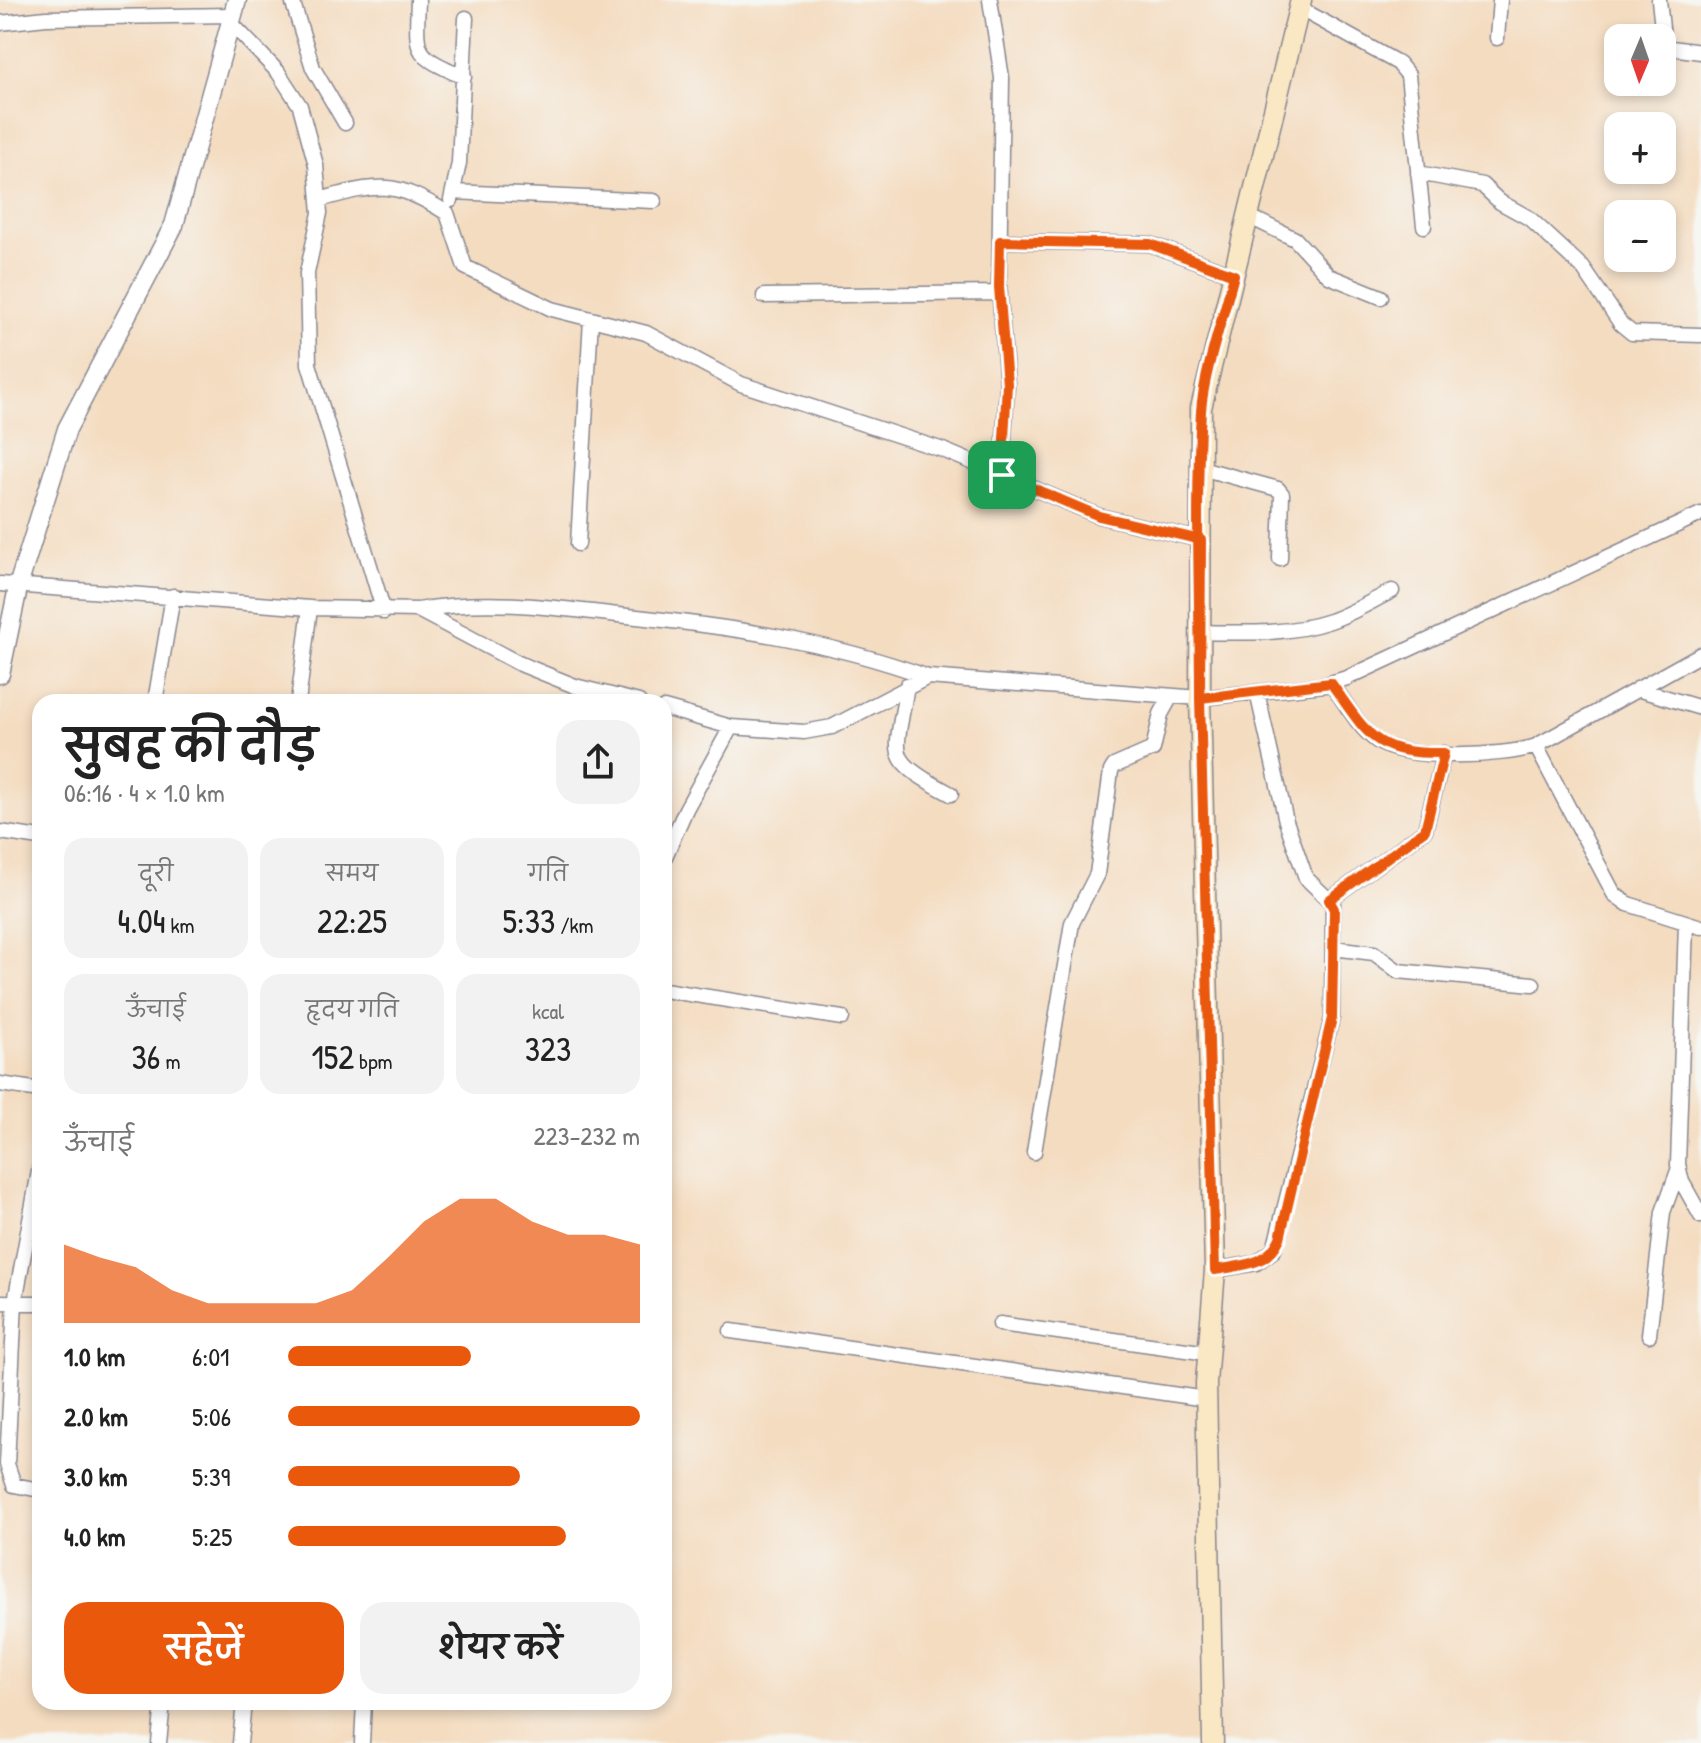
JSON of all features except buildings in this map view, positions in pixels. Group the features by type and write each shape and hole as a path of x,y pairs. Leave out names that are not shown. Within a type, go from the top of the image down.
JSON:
{"main road":[{"path":"1213,1743 1206,1399 1215,1270 1200,698 1201,408 1300,4"}],"street":[{"path":"292,0 313,68 345,123"},
{"path":"418,0 417,38 420,52 425,60 464,77"},
{"path":"990,0 1002,78 1000,293 1007,384 1002,475"},
{"path":"1497,38 1500,0"},
{"path":"1659,0 1664,47 1701,52"},
{"path":"1300,4 1404,68 1410,83 1424,226"},
{"path":"0,23 56,17 233,12"},
{"path":"233,12 300,106 316,165 320,213 307,273 309,364 384,612"},
{"path":"0,674 19,583 67,429 174,225 233,12"},
{"path":"466,18 459,163 447,213 465,267 543,305 646,333 741,384 943,450 1099,516 1201,540"},
{"path":"1418,173 1482,185 1500,202 1529,218 1583,268 1621,324 1632,333 1701,335"},
{"path":"319,200 384,185 447,213"},
{"path":"453,192 654,201"},
{"path":"1248,216 1295,239 1329,276 1381,297"},
{"path":"1000,241 1150,244 1234,275"},
{"path":"764,296 1000,293"},
{"path":"578,544 591,319"},
{"path":"1201,468 1278,489 1282,494 1280,559"},
{"path":"0,584 384,612 462,602 543,606 741,628 832,645 928,677 1200,698 1331,683 1701,514"},
{"path":"1200,632 1269,633 1302,628 1331,621 1392,591"},
{"path":"156,694 173,596"},
{"path":"299,694 310,608"},
{"path":"418,610 532,669 575,686 607,694"},
{"path":"1331,683 1366,731 1379,743 1416,753 1512,752 1536,746 1701,654"},
{"path":"672,710 731,727 804,732 832,727 907,685 928,677"},
{"path":"907,685 897,750 900,763 910,772 951,794"},
{"path":"1637,689 1701,708"},
{"path":"1215,1270 1256,1263 1274,1250 1280,1238 1331,1026 1334,909 1329,900 1309,884 1296,849 1283,811 1257,692"},
{"path":"1034,1152 1042,1085 1072,923 1097,874 1111,771 1114,766 1153,749 1161,714 1171,696"},
{"path":"672,841 731,727"},
{"path":"1536,746 1614,894 1628,904 1701,927"},
{"path":"1329,900 1425,830 1444,753"},
{"path":"0,832 32,837"},
{"path":"1686,923 1679,1168 1682,1182 1701,1216"},
{"path":"1333,948 1374,953 1398,971 1533,984"},
{"path":"672,991 842,1018"},
{"path":"0,1084 32,1089"},
{"path":"1649,1335 1663,1212 1679,1168"},
{"path":"32,1239 8,1302 9,1476 14,1485 32,1488"},
{"path":"8,1302 32,1303"},
{"path":"1000,1324 1208,1353"},
{"path":"731,1331 1206,1399"},
{"path":"159,1743 162,1710"},
{"path":"240,1743 243,1710"},
{"path":"362,1743 364,1710"}],"route":[{"path":"1002,475 1007,384 999,287 1000,241 1150,244 1234,275 1201,408 1201,540 1200,632 1200,698 1331,683 1366,731 1379,743 1416,753 1444,753 1425,830 1329,900 1334,909 1331,1026 1280,1238 1274,1250 1256,1263 1215,1270 1200,698 1201,540 1099,516 1002,475"}]}
